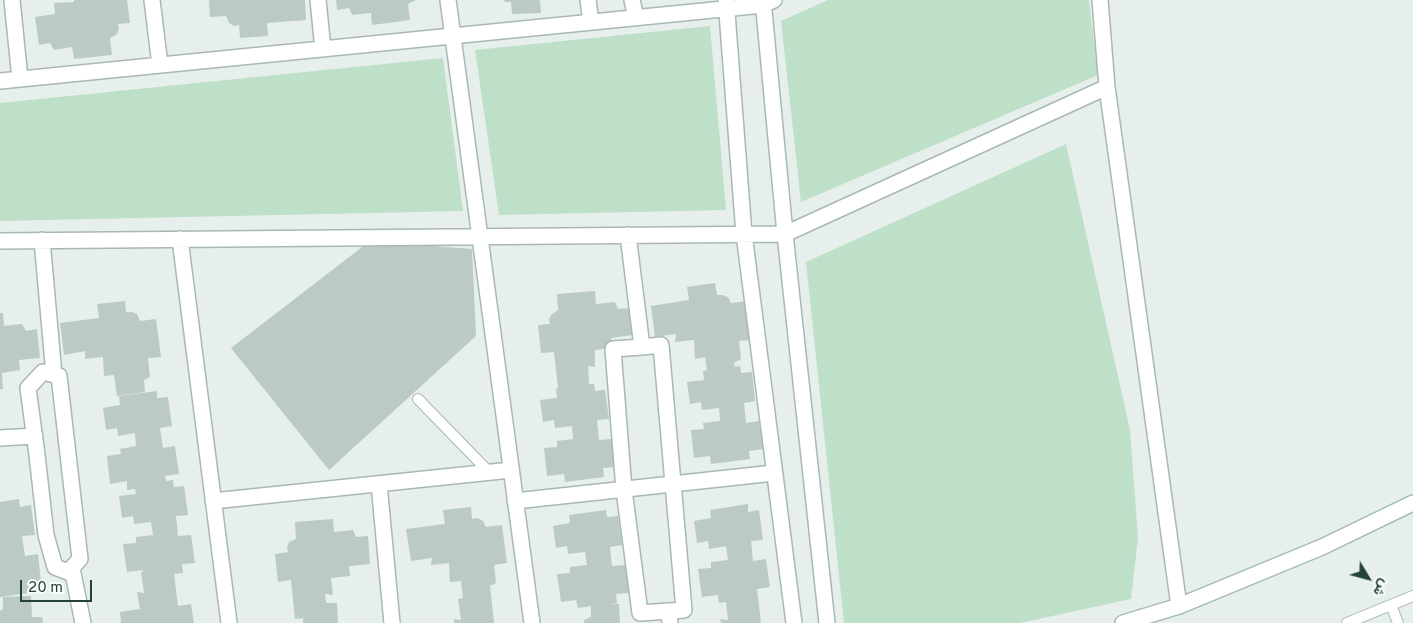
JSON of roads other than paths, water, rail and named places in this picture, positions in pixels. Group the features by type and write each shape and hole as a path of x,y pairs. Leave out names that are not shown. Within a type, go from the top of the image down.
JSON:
{"street":[{"path":"12,0 20,79"},
{"path":"152,0 160,65"},
{"path":"318,0 322,49"},
{"path":"448,0 532,623"},
{"path":"588,0 591,22"},
{"path":"632,0 636,18"},
{"path":"1100,0 1107,87 1179,606"},
{"path":"0,81 636,18 726,4 767,2 785,234 827,623"},
{"path":"726,4 744,234 794,623"},
{"path":"0,241 785,234 1107,87"},
{"path":"628,235 642,347"},
{"path":"180,239 229,623"},
{"path":"42,240 54,375"},
{"path":"660,345 684,610 669,617 640,613 624,490 614,349 642,347 660,345"},
{"path":"43,372 59,376 80,559 68,572 55,567 46,536 35,436 28,388 43,372"},
{"path":"0,438 35,436"},
{"path":"213,501 511,470"},
{"path":"515,502 774,473"},
{"path":"379,484 392,623"},
{"path":"1123,623 1179,606 1322,547 1413,503"},
{"path":"72,568 83,623"}],"lane":[{"path":"418,399 489,472"},
{"path":"1347,623 1413,596"},
{"path":"1391,606 1398,623"}]}
